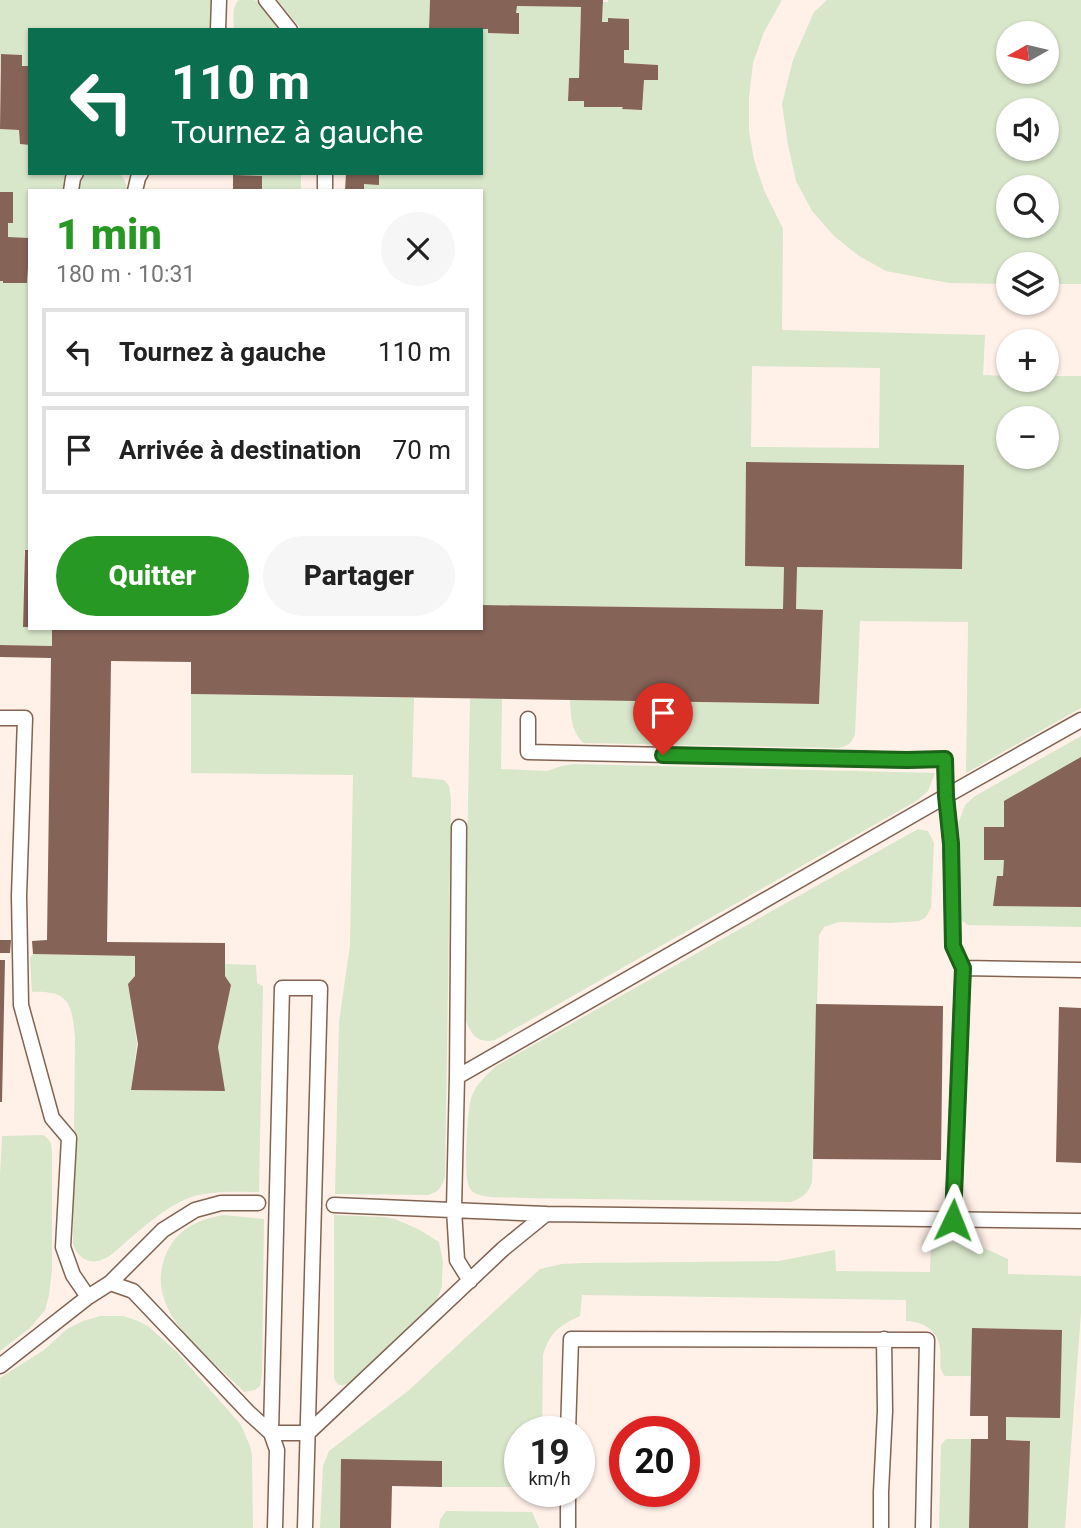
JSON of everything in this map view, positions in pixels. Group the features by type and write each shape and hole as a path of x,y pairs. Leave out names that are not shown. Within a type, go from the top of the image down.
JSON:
{"lane":[{"path":"218,28 219,0"},
{"path":"266,0 288,28"},
{"path":"0,718 25,718 19,896 21,1005 52,1118 69,1138 63,1247 73,1275 88,1297"},
{"path":"528,719 528,752 945,759 951,844 953,946 963,968 953,1220"},
{"path":"457,1077 1081,720"},
{"path":"458,827 454,1209 457,1260 470,1281"},
{"path":"963,968 1081,970"},
{"path":"275,1528 276,1450 271,1433 282,988 320,988 305,1528"},
{"path":"0,1366 110,1283 163,1230 195,1209 220,1203 258,1203"},
{"path":"334,1205 546,1214 1081,1221"},
{"path":"110,1283 133,1291 271,1433 308,1433 503,1249 546,1214"},
{"path":"569,1416 571,1339 927,1340 923,1528"},
{"path":"881,1528 884,1339"},
{"path":"568,1507 568,1528"}],"green space":[{"path":"0,0 211,0 211,28 28,28 28,66 22,66 22,55 1,54 0,71"},
{"path":"239,0 258,2 278,28 234,28 236,3"},
{"path":"277,0 430,0 429,28 300,28"},
{"path":"608,0 782,0 764,32 753,63 749,131 754,160 764,190 783,229 782,330 985,335 983,375 996,376 996,392 1059,392 1059,376 1081,376 1081,708 966,773 968,622 860,621 855,734 845,746 583,743 574,728 570,700 819,704 823,610 796,609 797,567 962,569 964,466 746,462 745,566 784,567 783,609 483,605 483,189 364,189 364,184 378,184 379,175 483,175 483,29 488,29 489,33 518,34 517,6 581,7 579,78 569,78 568,100 584,101 585,107 641,110 644,80 658,80 658,65 624,63 624,50 629,49 629,19 609,18 608,22 602,22 603,2","holes":["752,366 880,368 879,448 751,447"]},
{"path":"827,0 1081,0 1081,284 1059,284 1059,252 996,252 996,284 949,283 886,271 859,256 834,236 812,211 796,181 782,104 793,60 814,12"},
{"path":"0,129 19,130 20,144 28,145 28,175 67,175 63,189 28,189 28,238 8,237 8,223 13,223 13,192 0,192"},
{"path":"85,175 121,175 127,189 79,189"},
{"path":"233,175 301,175 301,189 262,189 262,176"},
{"path":"28,273 28,550 24,551 23,627 28,627 28,630 52,630 52,646 0,645 0,281 27,283"},
{"path":"191,694 414,698 412,777 444,780 449,786 451,799 445,1177 441,1187 428,1195 335,1194 339,1022 350,945 353,775 191,773"},
{"path":"470,699 502,699 501,769 547,771 574,764 935,773 928,791 918,800 495,1040 488,1041 473,1034 464,1011"},
{"path":"1081,736 1081,927 968,925 960,919 956,908 958,824 965,805 975,796"},
{"path":"918,829 928,831 934,843 931,908 926,917 919,921 890,923 839,922 824,927 819,935 812,1182 804,1195 791,1202 503,1198 483,1196 471,1190 468,1185 466,1161 470,1102 476,1088 496,1066"},
{"path":"33,954 135,956 135,976 128,984 137,1043 131,1090 224,1091 218,1047 231,985 225,976 225,964 256,965 257,983 263,986 259,1192 220,1192 193,1197 161,1213 105,1259 91,1261 80,1256 73,1244 74,1026 66,1001 54,994 32,992 30,958"},
{"path":"43,1135 52,1146 52,1269 49,1295 45,1310 30,1328 0,1351 2,1136"},
{"path":"224,1215 264,1219 262,1373 260,1386 244,1392 179,1327 168,1310 162,1292 161,1272 167,1252 177,1237 198,1222"},
{"path":"334,1215 395,1219 439,1242 443,1262 442,1286 436,1304 357,1378 341,1385 334,1378"},
{"path":"971,1242 1008,1259 1008,1274 1081,1276 1081,1312 1065,1528 1027,1528 1030,1441 1006,1440 1006,1417 1060,1418 1061,1330 973,1328 971,1376 945,1376 941,1369 940,1348 936,1336 923,1325 906,1321 906,1300 582,1295 580,1316 556,1331 543,1355 542,1416 504,1416 504,1487 442,1487 341,1459 340,1528 320,1528 323,1466 329,1451 408,1391 540,1269 583,1263 779,1261 835,1250 836,1271 930,1272 931,1243"},
{"path":"100,1316 123,1316 148,1326 177,1352 241,1425 252,1455 253,1528 0,1528 0,1378 44,1350 67,1329"},
{"path":"946,1439 971,1439 969,1528 939,1528 941,1445"},
{"path":"446,1511 532,1512 539,1528 439,1528 440,1520"}],"building":[{"path":"430,0 603,0 602,22 608,22 608,18 629,19 629,50 624,50 624,63 658,65 658,80 644,80 642,110 584,107 584,101 568,101 569,78 579,78 581,7 517,6 519,34 488,33 488,29 483,28 429,28"},
{"path":"1,54 22,55 22,66 28,66 28,145 20,144 19,130 0,129"},
{"path":"233,175 262,176 262,189 233,189"},
{"path":"346,175 379,175 379,185 364,184 364,189 345,189"},
{"path":"0,192 13,192 13,223 8,223 8,237 28,238 27,283 0,281"},
{"path":"746,462 964,465 962,569 797,567 796,609 823,610 819,704 191,694 191,662 111,661 107,942 225,943 225,976 231,985 218,1047 225,1091 131,1090 138,1044 128,984 135,976 135,956 33,954 32,941 47,940 51,658 0,657 0,645 52,646 52,630 483,630 483,605 783,609 784,567 745,566"},
{"path":"25,550 28,550 28,627 23,627"},
{"path":"1081,757 1081,907 993,906 997,876 1003,876 1004,860 984,860 984,827 1004,827 1004,801"},
{"path":"0,940 11,940 10,953 0,953"},
{"path":"0,960 5,960 2,1102 0,1102"},
{"path":"816,1004 943,1006 941,1160 813,1159"},
{"path":"1059,1007 1081,1008 1081,1163 1056,1162"},
{"path":"972,1328 1062,1330 1060,1418 1006,1417 1006,1440 1030,1441 1028,1528 969,1528 971,1439 988,1439 988,1416 970,1416"},
{"path":"341,1459 442,1461 442,1487 392,1486 391,1528 340,1528"}],"route":[{"path":"663,755 945,759 951,844 953,946 963,968 953,1220"}]}
